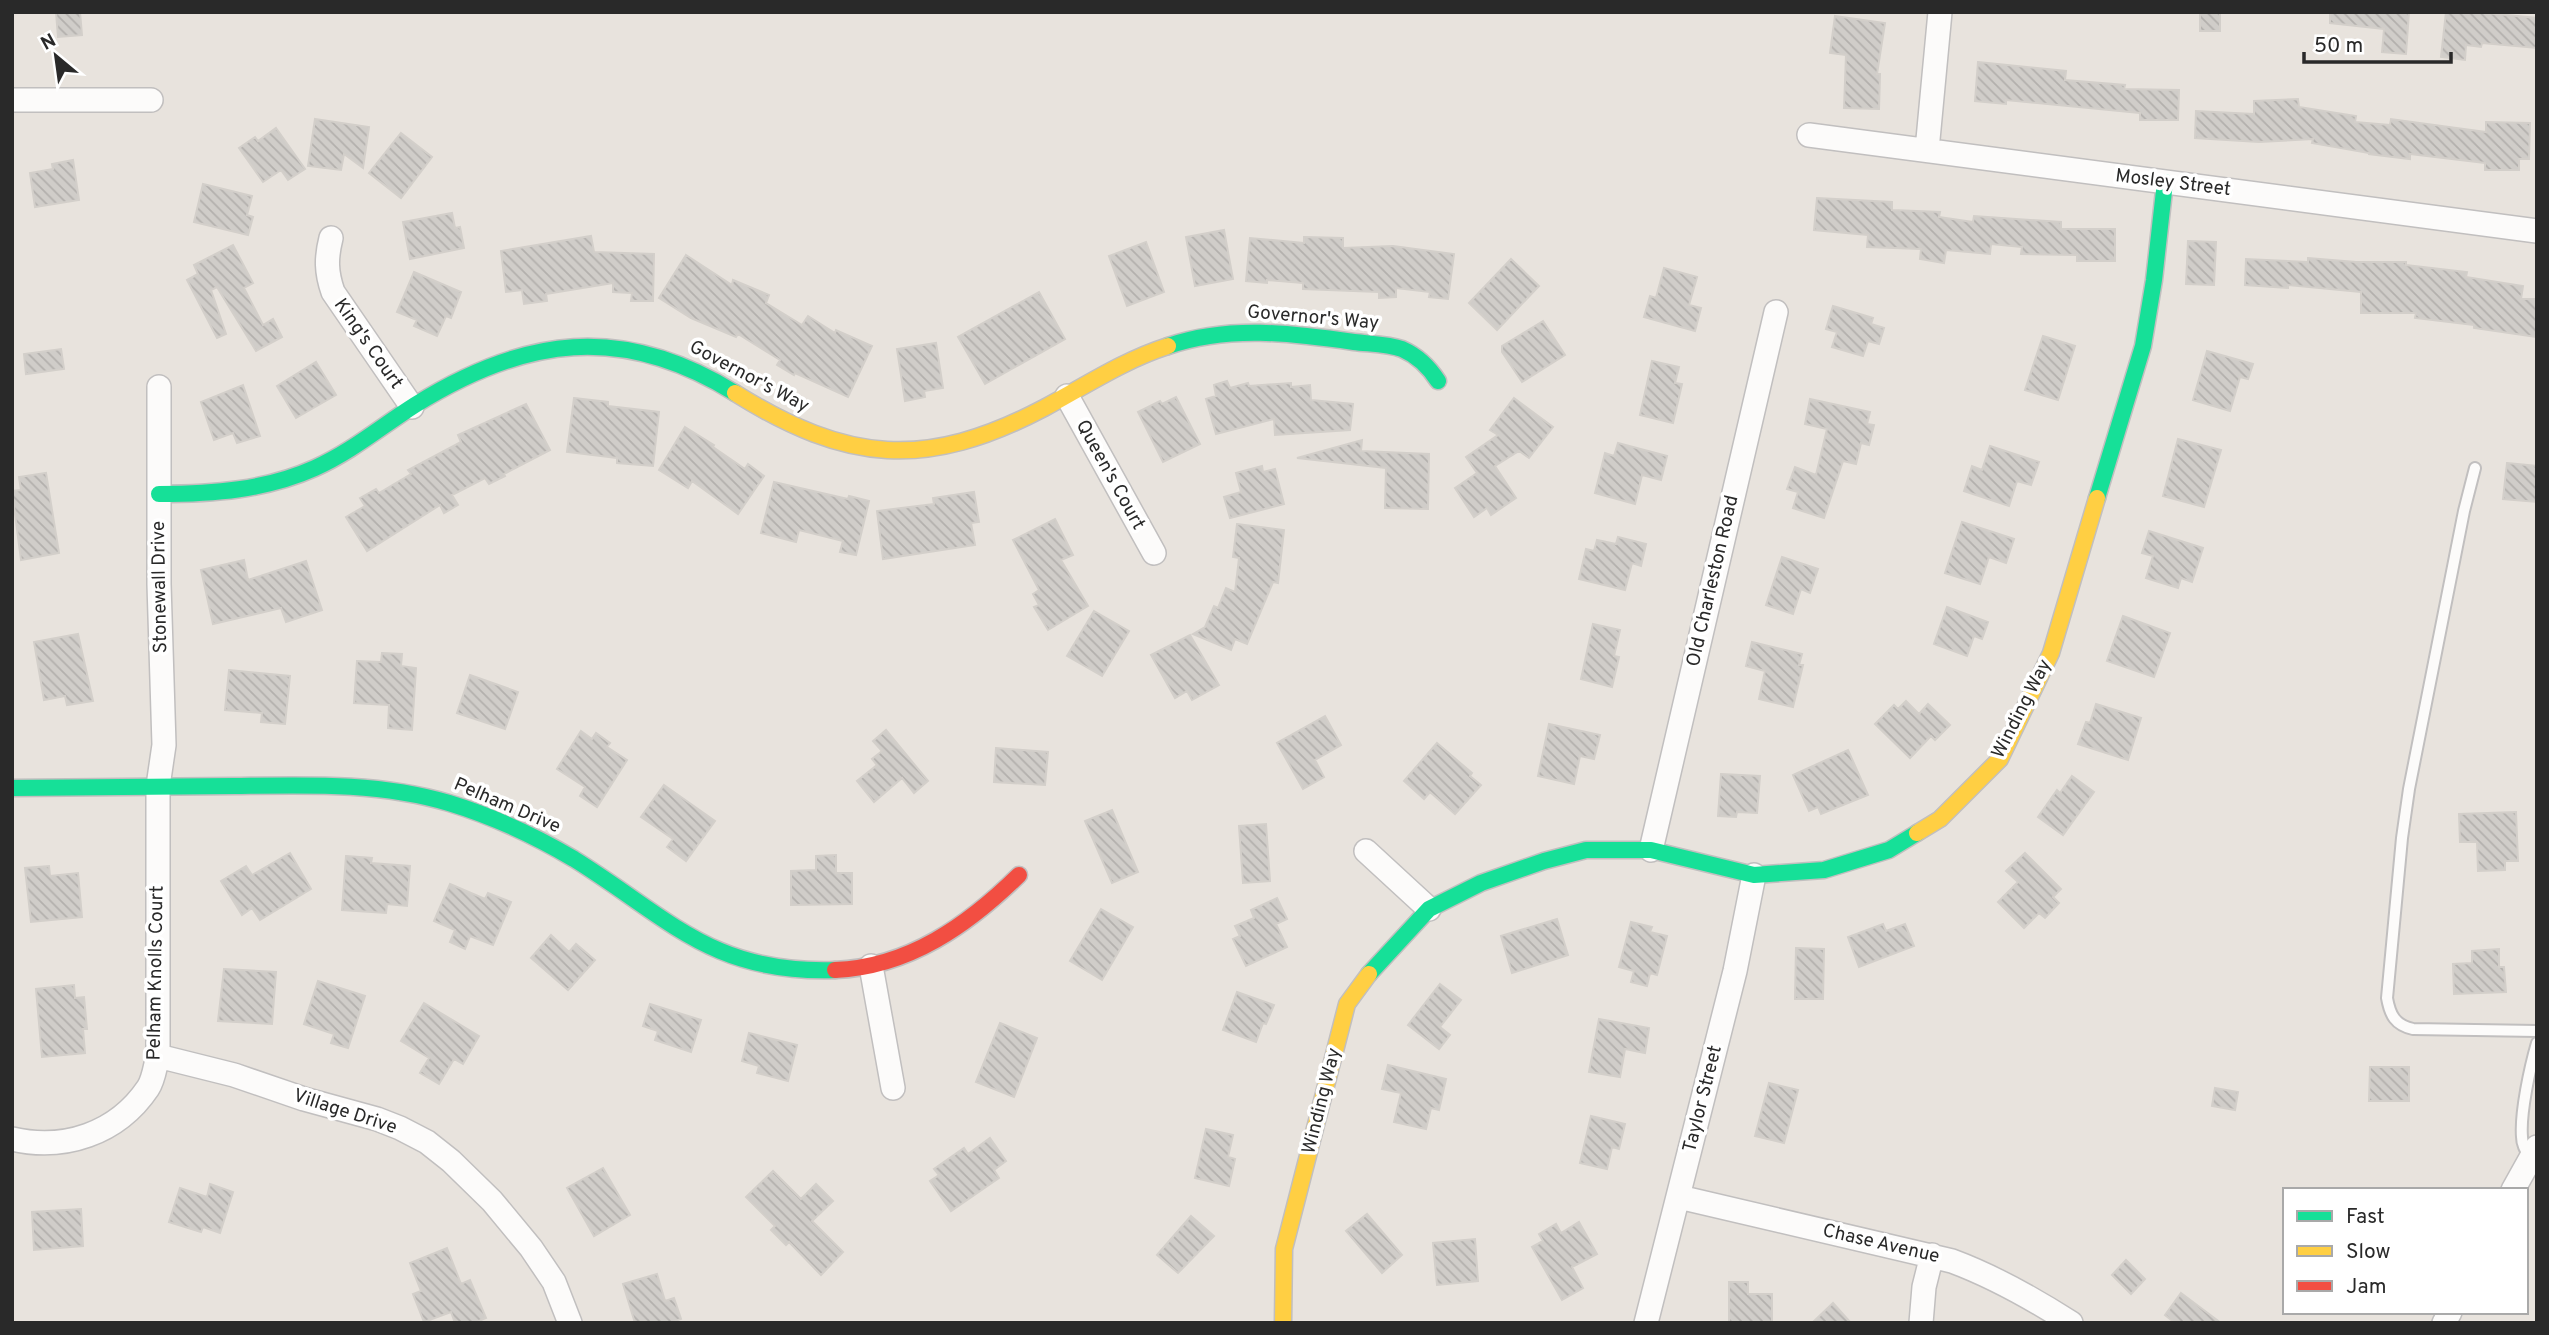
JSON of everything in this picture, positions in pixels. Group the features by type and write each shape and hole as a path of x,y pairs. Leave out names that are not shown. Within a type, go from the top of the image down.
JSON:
{"street":[{"path":"1927,150 1940,12"},
{"path":"12,100 151,100"},
{"name":"Mosley Street","path":"1809,135 2537,231"},
{"name":"Winding Way","path":"1283,1323 1284,1249 1347,1004 1374,968 1429,909 1481,883 1586,850 1651,850 1754,875 1824,870 1889,850 1940,819 2000,759 2051,653 2143,346 2154,280 2165,182"},
{"name":"King's Court","path":"331,238 326,258 327,276 333,292 412,407"},
{"name":"Old Charleston Road","path":"1651,850 1776,312"},
{"name":"Governor's Way","path":"159,494 208,495 243,491 310,471 445,386 491,364 547,350 611,348 645,353 677,362 777,419 811,434 882,450 925,450 967,442 994,433 1027,419 1155,349 1201,336 1249,331 1399,348 1416,355 1430,368 1438,381"},
{"name":"Stonewall Drive","path":"159,387 164,744 159,786"},
{"name":"Queen's Court","path":"1067,396 1154,553"},
{"name":"Pelham Drive","path":"12,788 334,785 384,789 432,798 482,815 558,850 602,876 672,927 721,953 761,964 807,971 840,971 904,957 928,946 973,917 1019,875"},
{"name":"Pelham Knolls Court","path":"12,1139 50,1144 73,1141 94,1133 114,1121 149,1086 158,1056 159,786"},
{"path":"1366,851 1429,909"},
{"name":"Taylor Street","path":"1646,1323 1735,971 1754,875"},
{"path":"871,966 893,1088"},
{"name":"Village Drive","path":"158,1056 234,1075 304,1099 377,1119 426,1142 451,1161 492,1201 531,1248 554,1282 570,1323"},
{"path":"2514,1188 2533,1153"},
{"name":"Chase Avenue","path":"1679,1198 1932,1255 1988,1274 2071,1323"},
{"path":"1921,1323 1924,1287 1932,1255"}],"lane":[{"path":"2475,468 2409,789 2387,998 2389,1011 2403,1027 2537,1031"},
{"path":"2533,1153 2525,1149 2522,1136 2527,1091 2537,1043"}],"building":[{"path":"56,12 80,12 82,35 58,37"},
{"path":"2200,12 2220,12 2220,31 2200,31"},
{"path":"2330,12 2409,12 2406,54 2382,52 2384,29 2330,23"},
{"path":"2446,12 2537,18 2537,48 2482,43 2481,47 2466,45 2465,60 2441,57"},
{"path":"1835,16 1885,23 1877,74 1880,74 1879,109 1844,108 1846,55 1830,53"},
{"path":"1978,62 2066,71 2065,80 2125,85 2124,89 2179,90 2178,120 2140,120 2140,113 2006,100 2006,104 1975,101"},
{"path":"2298,99 2299,107 2356,116 2355,122 2390,125 2391,119 2486,132 2486,122 2530,123 2529,159 2519,159 2519,170 2485,170 2485,163 2410,154 2410,159 2369,154 2312,143 2313,139 2259,142 2195,138 2196,111 2254,114 2254,101"},
{"path":"315,119 369,127 363,168 344,154 341,170 308,166"},
{"path":"276,128 305,169 288,180 281,170 263,182 239,148 255,137 258,141"},
{"path":"401,133 432,157 401,198 369,173"},
{"path":"73,160 79,200 35,207 30,173 53,169 52,164"},
{"path":"203,184 252,196 247,215 253,217 248,235 194,222"},
{"path":"1817,198 1892,202 1892,210 1940,212 1939,217 1973,222 1974,216 2061,222 2061,229 2115,229 2115,261 2077,261 2077,255 2021,254 2022,247 1991,244 1990,254 1946,250 1944,263 1920,259 1921,249 1867,247 1868,235 1814,230"},
{"path":"452,213 455,228 460,227 464,248 410,259 403,222"},
{"path":"1224,230 1233,279 1195,286 1186,237"},
{"path":"591,236 594,252 654,254 653,301 631,301 632,293 613,292 613,283 546,294 547,301 524,304 522,290 506,292 501,251"},
{"path":"1304,237 1343,238 1343,248 1393,246 1454,254 1448,299 1429,297 1430,292 1396,288 1396,297 1379,298 1379,292 1303,289 1303,283 1246,281 1250,238 1304,243"},
{"path":"2188,241 2216,242 2214,285 2186,284"},
{"path":"1146,242 1164,292 1127,306 1109,256"},
{"path":"233,245 253,283 244,288 263,325 273,319 282,337 256,351 217,287 211,290 226,334 217,338 187,280 198,274 194,265"},
{"path":"686,255 732,285 733,280 769,295 766,303 802,325 808,316 835,333 836,330 872,346 848,397 795,373 794,375 777,365 780,360 738,334 736,337 691,318 659,298"},
{"path":"2308,258 2406,262 2406,265 2467,272 2466,277 2523,286 2521,299 2537,299 2537,337 2474,328 2474,325 2415,318 2416,313 2361,313 2361,292 2288,285 2288,288 2245,285 2246,259 2308,262"},
{"path":"1511,259 1539,286 1497,330 1469,303"},
{"path":"1664,268 1697,277 1689,305 1701,308 1695,331 1644,317 1650,296 1656,298"},
{"path":"414,272 461,292 451,318 446,316 437,336 414,326 417,320 397,312"},
{"path":"1039,292 1065,339 985,384 958,337"},
{"path":"1833,306 1873,318 1871,324 1884,328 1879,344 1868,341 1863,356 1832,347 1837,332 1826,329"},
{"path":"1543,321 1565,355 1522,382 1502,352 1502,346"},
{"path":"2043,336 2075,346 2058,400 2025,390"},
{"path":"936,343 943,388 924,391 925,397 905,401 897,349"},
{"path":"61,349 64,369 26,374 24,354"},
{"path":"2207,351 2253,364 2248,379 2240,377 2230,411 2193,400"},
{"path":"1652,361 1679,367 1675,383 1682,384 1673,423 1640,415"},
{"path":"316,362 336,395 296,418 277,386"},
{"path":"1227,381 1230,388 1248,383 1249,386 1291,383 1291,387 1310,385 1311,400 1353,404 1350,430 1275,435 1274,419 1216,434 1206,399 1216,396 1214,385"},
{"path":"243,385 260,436 237,443 233,433 214,440 201,402"},
{"path":"1176,397 1200,444 1163,462 1138,412 1160,401 1162,404"},
{"path":"574,398 608,402 608,406 659,412 653,466 617,463 617,458 567,452"},
{"path":"1514,398 1553,427 1529,458 1519,451 1495,466 1516,498 1491,515 1487,508 1474,517 1455,488 1477,473 1466,457 1498,435 1490,430"},
{"path":"1810,399 1870,412 1867,424 1874,425 1869,445 1861,443 1856,464 1843,461 1824,518 1793,508 1798,492 1787,489 1795,467 1816,475 1827,429 1805,424"},
{"path":"526,404 550,450 489,484 485,478 452,495 458,505 444,513 440,505 367,551 346,517 365,506 360,498 376,489 379,493 411,474 408,470 461,442 458,435"},
{"path":"685,427 745,469 748,464 764,476 738,514 692,481 688,488 659,470"},
{"path":"2178,439 2221,450 2204,507 2163,496"},
{"path":"1362,440 1361,451 1429,454 1428,509 1385,508 1386,468 1297,458"},
{"path":"1618,443 1667,456 1661,480 1642,475 1635,504 1595,493 1605,453 1614,456"},
{"path":"1990,446 2039,462 2031,485 2017,481 2009,506 1964,491 1972,466 1982,470"},
{"path":"2507,463 2537,466 2537,502 2503,499"},
{"path":"1262,466 1263,472 1275,469 1284,504 1230,518 1224,497 1241,492 1236,473"},
{"path":"46,473 59,553 21,560 12,491 21,490 19,477"},
{"path":"774,482 848,499 849,496 869,501 856,555 840,552 843,541 799,530 796,542 761,533"},
{"path":"974,492 979,522 971,523 975,545 883,559 877,511 934,504 933,498"},
{"path":"1055,519 1073,555 1061,560 1088,606 1048,630 1034,607 1039,605 1033,594 1039,590 1013,540"},
{"path":"1962,522 2014,539 2006,563 1989,557 1980,584 1945,573"},
{"path":"1237,524 1284,530 1278,583 1273,582 1247,644 1235,639 1231,650 1193,634 1205,627 1214,606 1218,608 1226,588 1235,592 1239,558 1233,557"},
{"path":"2149,531 2203,548 2192,582 2181,578 2178,588 2146,578 2153,556 2142,553"},
{"path":"1618,537 1646,544 1641,566 1632,563 1625,590 1579,579 1586,549 1594,551 1597,540 1616,544"},
{"path":"1782,557 1818,569 1810,593 1801,589 1793,614 1766,605"},
{"path":"244,560 248,580 306,561 322,610 286,622 281,608 213,624 201,570"},
{"path":"1947,607 1988,622 1982,639 1974,636 1967,656 1934,644"},
{"path":"1094,611 1129,631 1102,676 1067,656"},
{"path":"2123,616 2170,633 2154,677 2107,661"},
{"path":"1593,624 1620,630 1614,656 1619,657 1612,687 1581,679"},
{"path":"78,634 93,701 67,705 65,696 44,700 34,642"},
{"path":"1190,635 1219,685 1192,700 1187,691 1175,698 1151,655"},
{"path":"1752,642 1802,654 1799,665 1803,665 1793,707 1759,699 1765,671 1746,666"},
{"path":"382,653 402,654 401,666 416,668 412,730 388,728 389,705 354,703 357,661 381,662"},
{"path":"229,670 290,676 285,724 261,722 262,713 225,710"},
{"path":"470,675 518,692 505,729 457,713"},
{"path":"1906,701 1919,714 1928,704 1950,725 1935,740 1931,736 1910,758 1875,724 1894,705 1898,709"},
{"path":"2096,704 2141,718 2128,760 2078,744 2086,722 2090,723"},
{"path":"1325,716 1341,745 1315,760 1324,777 1303,789 1277,743"},
{"path":"1549,724 1600,735 1594,759 1580,756 1574,784 1538,776"},
{"path":"886,730 928,781 914,793 902,778 874,802 857,781 877,765 872,759 882,751 873,741"},
{"path":"581,731 592,739 596,733 610,743 607,747 627,760 597,807 580,796 585,787 557,769"},
{"path":"1437,743 1472,773 1470,776 1481,785 1455,814 1430,792 1424,799 1404,781"},
{"path":"996,748 1048,752 1045,785 994,782"},
{"path":"1848,750 1868,795 1821,814 1818,807 1809,811 1793,775"},
{"path":"1721,774 1760,776 1757,813 1737,812 1736,817 1718,816"},
{"path":"2072,776 2094,792 2063,835 2038,817 2057,790 2060,793"},
{"path":"664,785 715,821 686,861 667,847 673,839 641,817"},
{"path":"1112,810 1138,872 1112,883 1085,821"},
{"path":"2516,812 2518,861 2505,861 2505,870 2478,871 2477,842 2460,842 2459,814"},
{"path":"1266,824 1270,881 1243,883 1239,826"},
{"path":"290,853 311,889 260,920 252,908 242,915 221,881 246,866 252,875"},
{"path":"2025,853 2061,889 2053,897 2059,903 2045,918 2039,913 2024,928 1998,902 2018,882 2006,871"},
{"path":"836,855 836,873 852,873 852,904 791,905 791,871 816,870 816,856"},
{"path":"346,856 372,858 371,863 410,866 407,906 387,904 386,913 342,910"},
{"path":"49,866 50,876 78,873 82,917 31,922 25,868"},
{"path":"450,884 485,899 488,893 511,902 493,945 470,936 465,949 450,942 455,930 434,921"},
{"path":"1277,898 1287,919 1276,924 1287,947 1246,966 1233,939 1240,936 1235,926 1254,918 1251,910"},
{"path":"1101,909 1133,927 1102,980 1070,961"},
{"path":"1557,919 1568,955 1512,973 1501,936"},
{"path":"1631,922 1652,927 1650,932 1667,936 1657,975 1650,973 1647,986 1631,982 1634,971 1619,967"},
{"path":"1883,924 1886,931 1905,924 1914,946 1859,967 1848,937"},
{"path":"551,935 569,952 576,944 595,960 568,990 531,958"},
{"path":"1796,948 1824,949 1823,999 1795,999"},
{"path":"2499,949 2499,967 2504,967 2506,992 2454,994 2453,964 2472,963 2472,951"},
{"path":"224,969 276,972 272,1024 218,1021"},
{"path":"318,981 365,996 348,1048 331,1043 334,1034 304,1024"},
{"path":"1440,984 1461,1000 1440,1027 1450,1035 1439,1049 1408,1025"},
{"path":"74,985 75,998 84,997 87,1029 83,1029 85,1053 42,1057 36,989"},
{"path":"1237,992 1274,1005 1256,1042 1223,1030"},
{"path":"424,1003 479,1036 463,1064 454,1059 439,1084 420,1073 429,1058 401,1041"},
{"path":"650,1004 701,1020 691,1052 655,1040 658,1031 643,1026"},
{"path":"1599,1019 1649,1028 1645,1053 1625,1049 1620,1077 1589,1072"},
{"path":"1000,1023 1037,1038 1014,1097 976,1082"},
{"path":"749,1033 797,1045 788,1081 757,1073 759,1066 742,1061"},
{"path":"1388,1065 1446,1079 1439,1110 1431,1108 1426,1129 1394,1122 1401,1093 1382,1089"},
{"path":"2370,1067 2409,1067 2409,1101 2369,1101"},
{"path":"1769,1083 1798,1090 1784,1143 1755,1136"},
{"path":"2215,1088 2238,1092 2235,1110 2212,1106"},
{"path":"1591,1116 1625,1124 1619,1149 1612,1147 1607,1169 1580,1163"},
{"path":"1206,1129 1233,1135 1228,1157 1235,1159 1229,1186 1195,1178"},
{"path":"990,1138 1006,1161 994,1170 999,1178 951,1211 930,1181 939,1175 934,1169 964,1148 968,1154"},
{"path":"603,1168 630,1215 594,1236 567,1188"},
{"path":"773,1171 801,1199 816,1184 833,1201 812,1221 843,1252 821,1275 789,1242 786,1245 771,1230 775,1226 746,1197"},
{"path":"210,1184 233,1192 220,1233 203,1227 201,1232 169,1222 180,1188 207,1197"},
{"path":"81,1209 83,1246 34,1250 32,1212"},
{"path":"1367,1214 1402,1255 1382,1273 1346,1231"},
{"path":"1191,1216 1214,1236 1178,1273 1157,1255"},
{"path":"1579,1222 1597,1254 1572,1267 1583,1288 1562,1300 1532,1247 1543,1241 1539,1234 1556,1224 1561,1233"},
{"path":"1475,1239 1478,1281 1437,1285 1433,1243"},
{"path":"447,1248 461,1284 470,1280 486,1318 474,1323 455,1323 451,1312 424,1322 413,1294 421,1291 410,1263"},
{"path":"2126,1260 2145,1279 2131,1294 2112,1275"},
{"path":"657,1274 665,1301 674,1298 681,1319 670,1323 635,1323 623,1284"},
{"path":"1729,1282 1748,1282 1748,1294 1772,1294 1772,1323 1729,1323"},
{"path":"2181,1293 2221,1323 2175,1323 2165,1315"},
{"path":"1833,1303 1851,1323 1812,1323"}],"traffic: fast":[{"path":"2097,498 2143,346 2154,280 2165,182"},
{"path":"1168,346 1191,339 1237,333 1284,334 1385,345 1413,355 1438,381"},
{"path":"159,494 199,493 258,486 315,468 455,382 495,365 534,353 574,347 613,348 653,356 693,371 735,393"},
{"path":"12,788 315,785 369,788 423,796 481,814 544,842 666,921 723,952 756,963 792,969 835,970"},
{"path":"1369,974 1429,909 1481,883 1586,850 1651,850 1754,875 1824,870 1889,850 1917,833"}],"traffic: slow":[{"path":"735,393 814,434 851,445 887,450 924,449 962,442 1001,428 1044,408 1120,366 1168,346"},
{"path":"1917,833 1940,819 2000,759 2051,653 2097,498"},
{"path":"1283,1323 1284,1249 1347,1004 1369,974"}],"traffic: jam":[{"path":"835,970 888,961 936,940 979,911 1019,875"}]}
